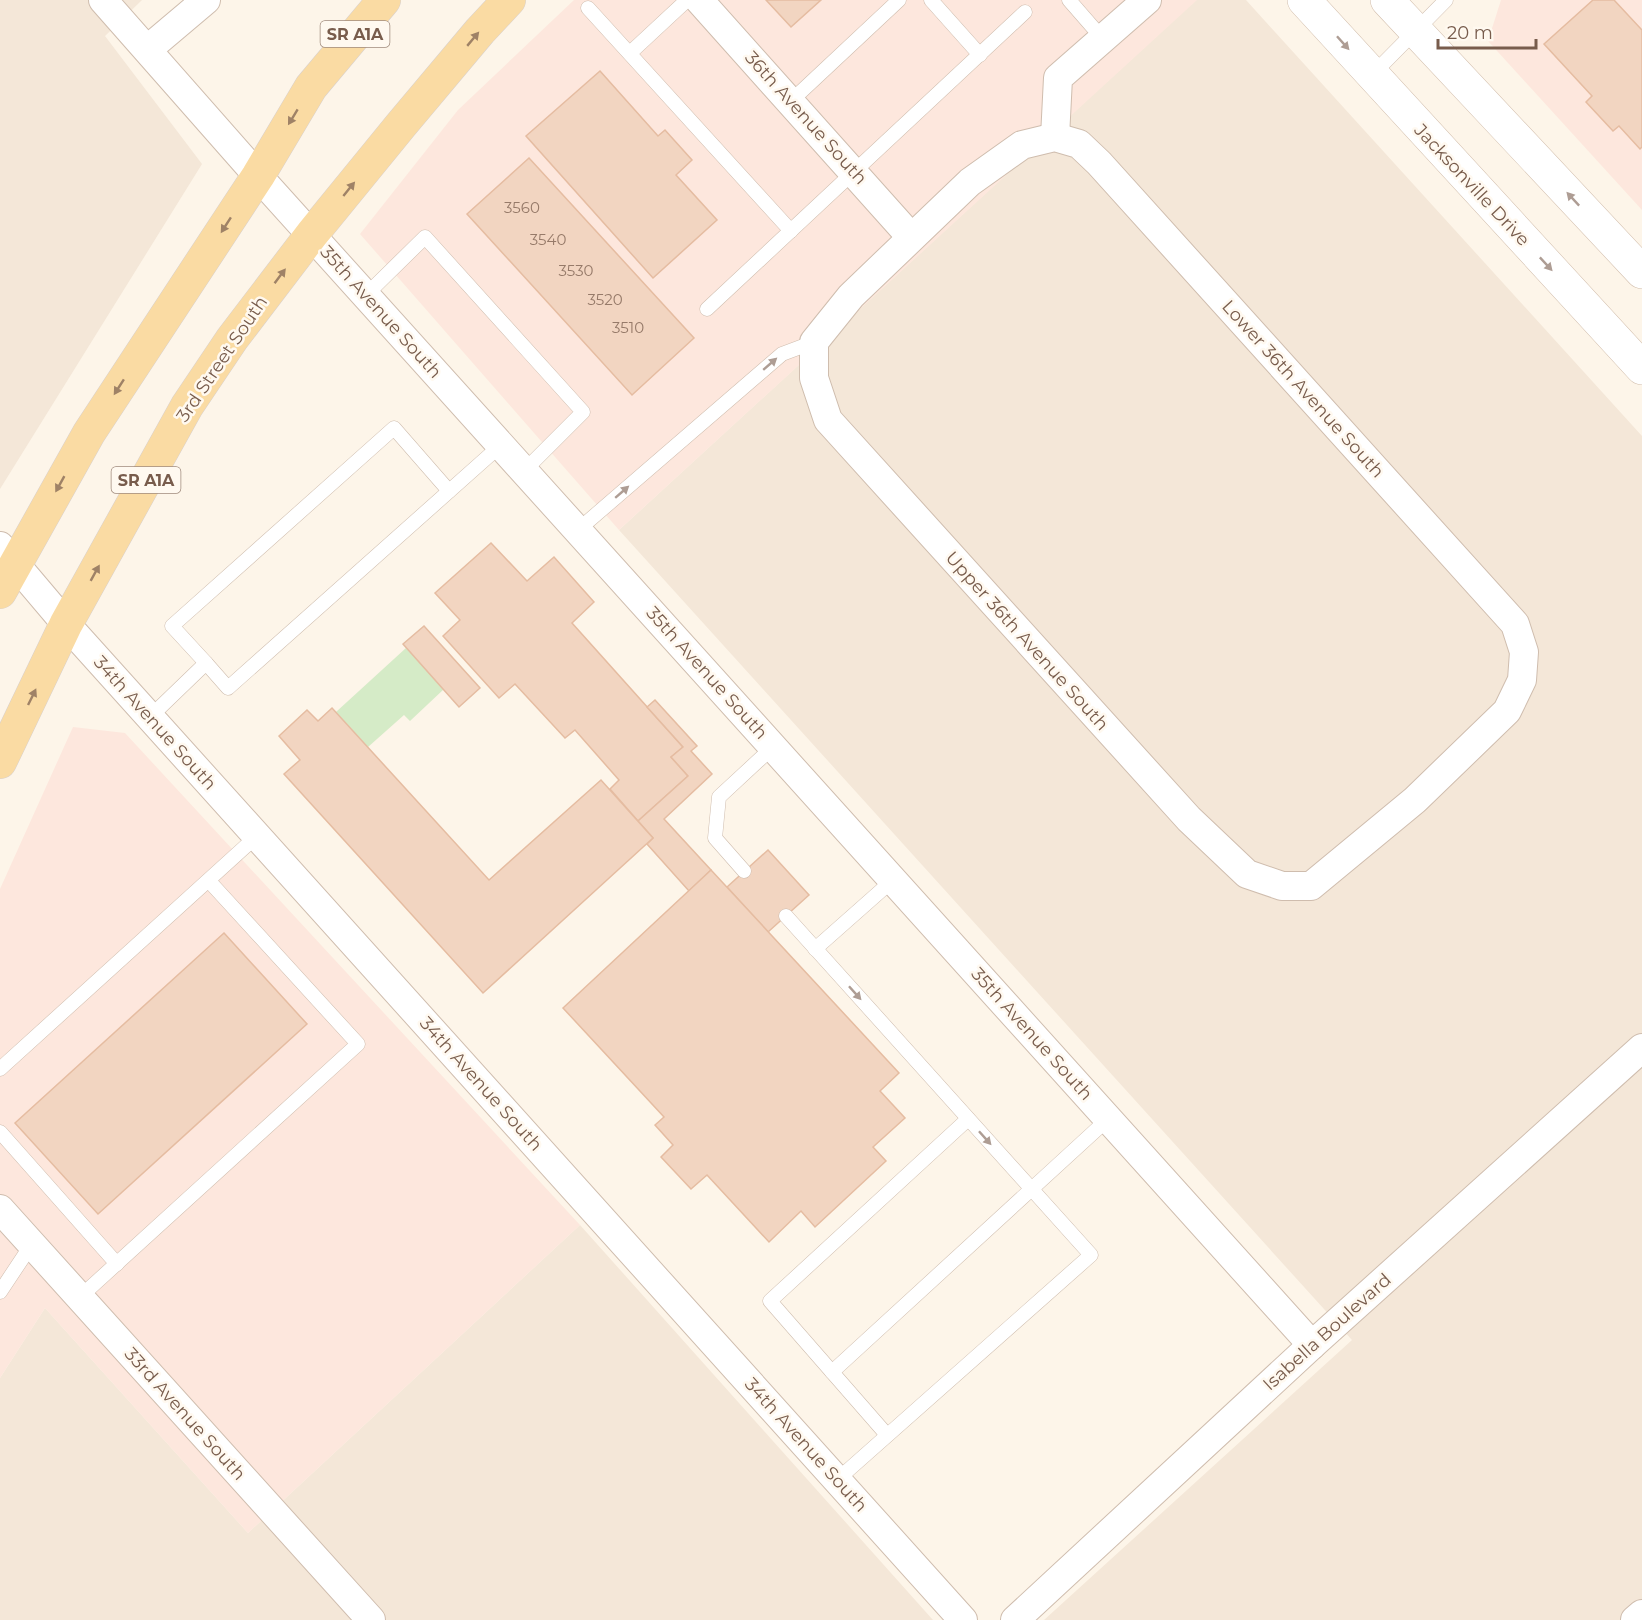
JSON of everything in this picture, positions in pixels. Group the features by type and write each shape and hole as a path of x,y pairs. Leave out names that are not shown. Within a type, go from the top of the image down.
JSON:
{"main road":[{"name":"SR A1A","path":"0,592 8,555 258,176 310,87 384,0"},
{"name":"3rd Street South","path":"0,762 66,624 187,406 232,339 312,234 451,65 509,0"}],"street":[{"name":"35th Avenue South","path":"103,0 258,176 1312,1345"},
{"path":"148,49 206,0"},
{"name":"36th Avenue South","path":"699,0 911,237"},
{"path":"814,342 851,296 970,182 1022,145 1055,137 1058,78 1148,0"},
{"name":"Jacksonville Drive","path":"1304,0 1642,368"},
{"path":"1387,0 1642,273"},
{"name":"Lower 36th Avenue South","path":"1055,137 1079,144 1099,163 1515,624 1524,652 1522,680 1507,711 1415,800"},
{"name":"Upper 36th Avenue South","path":"814,342 814,378 828,420 1189,819 1247,874 1282,886 1311,886 1415,800"},
{"name":"34th Avenue South","path":"8,555 66,624 963,1620"},
{"name":"Isabella Boulevard","path":"1015,1620 1312,1345 1642,1048"},
{"name":"33rd Avenue South","path":"0,1209 371,1620"},
{"path":"1635,1620 1642,1614"}],"lane":[{"path":"630,53 687,0"},
{"path":"790,102 899,0"},
{"path":"931,0 980,55"},
{"path":"1069,0 1103,39"},
{"path":"1372,75 1446,0"},
{"path":"588,8 791,231"},
{"path":"708,309 1025,12"},
{"path":"366,296 425,237 583,412 524,471"},
{"path":"578,530 782,354 814,342"},
{"path":"449,492 394,428 172,626 228,688 449,492 501,445"},
{"path":"150,717 206,663"},
{"path":"744,871 715,838 719,797 773,747"},
{"path":"0,1069 257,836"},
{"path":"815,949 893,880"},
{"path":"80,1297 358,1044 209,881"},
{"path":"786,916 1091,1255 837,1480"},
{"path":"887,1436 770,1302 968,1119"},
{"path":"832,1372 1108,1119"},
{"path":"0,1132 117,1264"},
{"path":"0,1292 32,1244"}],"shaded area":[{"path":"0,0 142,0 105,36 202,164 0,489"},
{"path":"574,0 1197,0 619,530 360,234 458,110"},
{"path":"1196,0 1246,0 1642,436 1642,1620 1044,1620 1352,1340 619,530"},
{"path":"1501,0 1642,0 1642,210 1488,41"},
{"path":"73,727 125,733 580,1225 248,1533 45,1308 0,1378 0,889"},
{"path":"580,1225 933,1620 0,1620 0,1378 45,1308 248,1533"}],"green space":[{"path":"406,648 444,689 410,721 404,715 368,747 336,712"}],"building":[{"path":"766,0 821,0 791,27"},
{"path":"1593,0 1614,0 1642,30 1642,147 1640,149 1619,126 1613,131 1586,102 1592,96 1544,44"},
{"path":"600,71 658,136 665,130 692,160 676,175 717,220 653,278 526,136"},
{"path":"529,158 694,338 632,395 467,214"},
{"path":"491,543 527,581 554,557 594,602 572,623 683,747 671,757 688,776 638,821 610,789 619,780 575,730 565,738 515,684 499,698 443,636 460,620 435,593"},
{"path":"424,626 480,688 459,707 403,644"},
{"path":"655,700 697,746 691,751 712,774 664,819 711,870 689,891 647,844 653,838 638,821 688,776 671,757 683,747 647,707"},
{"path":"332,708 489,880 601,780 653,838 483,993 284,774 300,760 279,736 307,710 318,721"},
{"path":"768,850 809,895 768,932 727,887"},
{"path":"711,870 899,1073 880,1091 905,1118 873,1147 886,1161 815,1227 801,1211 769,1242 707,1175 691,1189 661,1157 673,1145 655,1125 664,1117 563,1008"},
{"path":"224,933 307,1024 98,1214 15,1123"}]}
